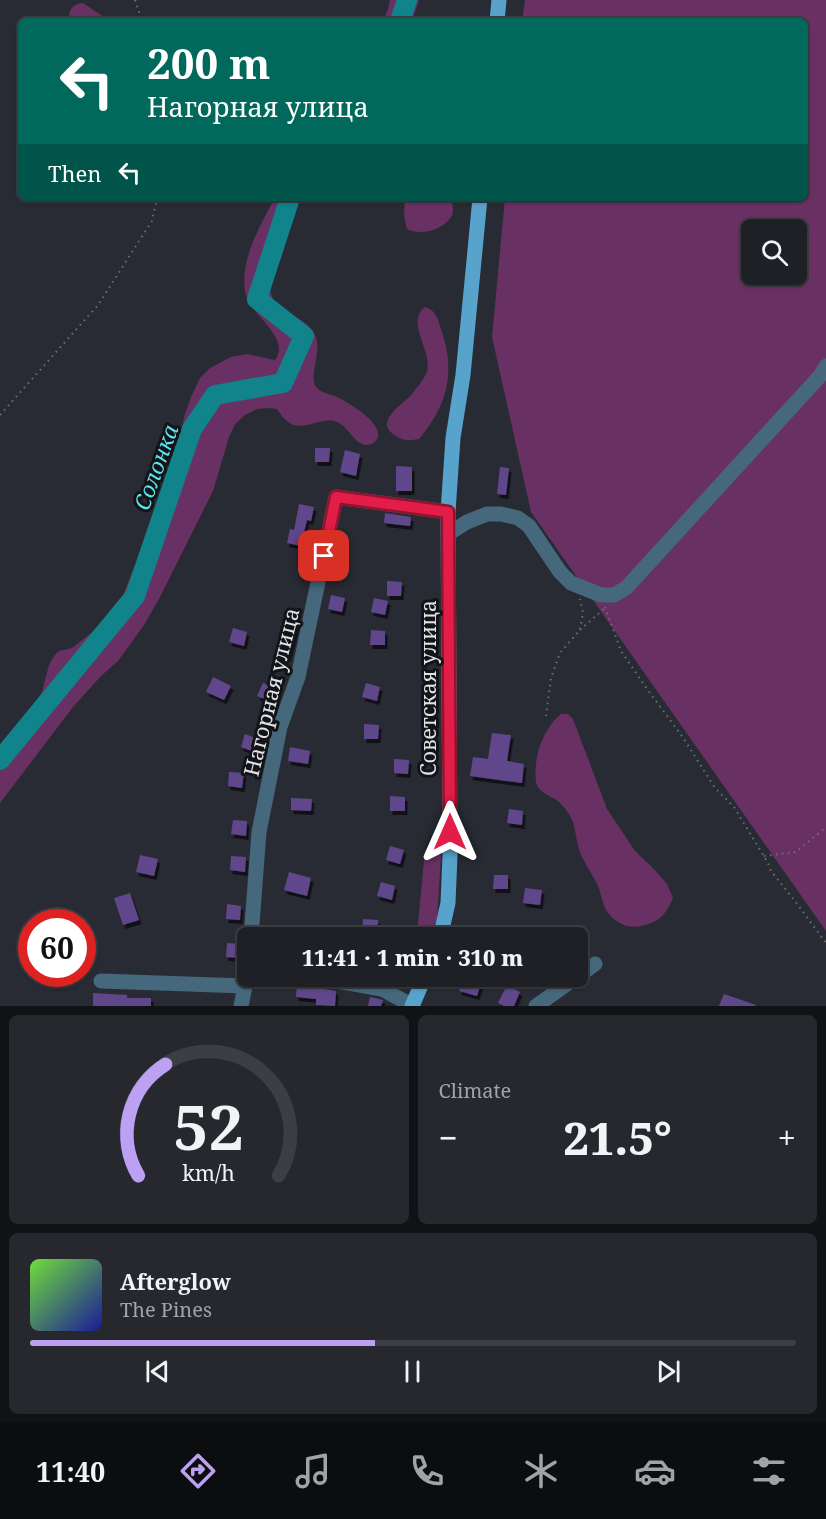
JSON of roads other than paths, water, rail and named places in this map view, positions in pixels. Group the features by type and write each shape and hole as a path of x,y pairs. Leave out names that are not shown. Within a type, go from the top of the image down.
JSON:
{"main road":[{"path":"497,18 499,0"},
{"name":"Советская улица","path":"443,927 448,903 450,855 448,512 453,438 463,375 480,201"},
{"path":"412,1006 420,987"}],"street":[{"path":"448,534 467,522 487,514 518,518 529,526 560,572 571,583 603,602 626,588 826,366"},
{"name":"Нагорная улица","path":"252,927 256,864 262,821 280,727 298,677 336,497 448,512"},
{"path":"536,1006 595,964"},
{"path":"101,981 237,979"},
{"path":"241,1006 245,987"},
{"path":"371,987 382,989 412,1006"}],"waterway":[{"name":"Солонка","path":"401,18 407,0"},
{"name":"Солонка","path":"0,760 135,596 192,429 215,395 283,383 304,336 257,299 289,201"}]}
